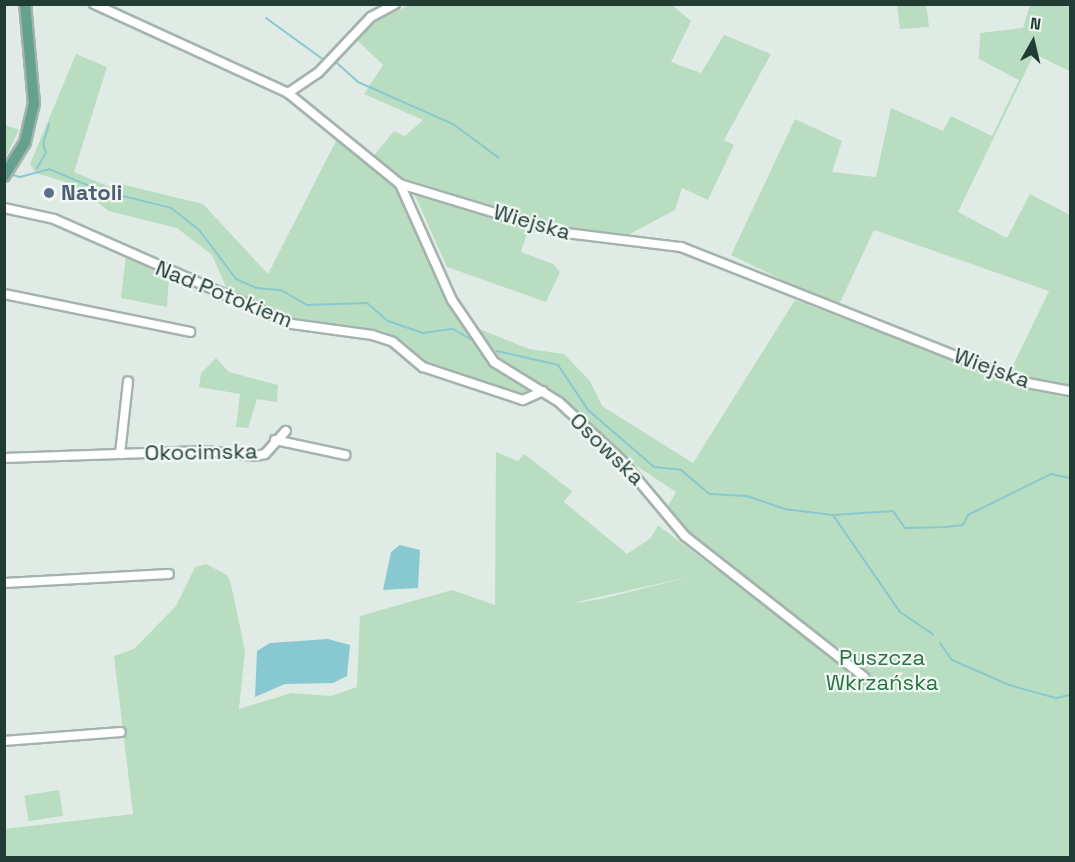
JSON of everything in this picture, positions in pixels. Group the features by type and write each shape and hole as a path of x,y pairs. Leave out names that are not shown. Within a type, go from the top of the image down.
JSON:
{"main road":[{"path":"19,4 29,44"},
{"path":"4,176 15,159 34,104 25,4"}],"street":[{"name":"Wiejska","path":"94,4 288,93 400,184 558,232 681,247 1022,382 1071,390"},
{"path":"288,93 318,74 371,17 395,4"},
{"name":"Osowska","path":"400,184 452,300 494,362 543,391 622,461 704,553 864,677"},
{"name":"Nad Potokiem","path":"4,208 54,219 292,324 372,334 393,342 423,367 523,400 543,391"},
{"path":"4,294 190,332"},
{"name":"Okocimska","path":"120,454 128,381"},
{"name":"Okocimska","path":"4,458 120,454 255,456 265,454 275,440 286,431"},
{"name":"Okocimska","path":"275,440 345,455"},
{"path":"4,582 169,574"},
{"path":"4,741 121,732"}],"green space":[{"path":"410,5 672,5 691,21 671,62 701,73 724,35 771,54 724,140 734,145 708,200 682,188 675,210 628,235 561,227 403,178 372,158 394,131 405,136 423,120 364,94 383,65 357,40 378,19"},
{"path":"897,5 926,5 929,27 900,29"},
{"name":"Puszcza Wkrzańska","path":"1030,5 1070,5 1070,71 1034,54 958,212 1007,238 1030,194 1070,215 1070,857 5,858 4,829 133,814 114,656 134,649 176,606 195,567 206,564 227,575 231,584 245,651 239,709 291,693 331,696 357,687 360,616 452,590 495,605 496,452 518,461 524,454 572,491 564,502 627,554 651,538 658,525 718,571 726,566 692,538 668,506 676,492 632,463 541,387 523,398 421,363 373,333 293,322 229,294 212,255 177,228 109,211 72,184 36,173 30,164 76,54 107,67 74,172 119,191 121,184 203,204 268,274 338,137 400,184 462,322 529,349 564,354 590,381 602,406 693,463 795,300 1006,380 1049,291 874,230 838,307 731,255 795,119 842,141 832,172 876,177 891,108 943,131 951,116 992,136 1019,80 979,59 980,33 1023,28","holes":["693,576 601,599 577,603"]},
{"path":"4,125 19,130 5,159"},
{"path":"413,191 529,227 521,252 553,264 560,272 546,302 447,267"},
{"path":"126,255 169,275 167,307 121,298"},
{"path":"216,358 229,372 278,385 277,402 257,399 248,428 236,427 240,394 199,387 201,373"},
{"path":"59,790 63,816 28,821 24,795"}],"water":[{"path":"400,545 420,550 418,588 383,590 391,552"},
{"path":"328,639 350,645 347,676 333,683 285,684 255,697 257,651 270,643"}],"waterway":[{"path":"266,18 324,60"},
{"path":"337,63 358,82 453,124 499,158"},
{"path":"37,168 46,153 43,144 49,124"},
{"path":"10,174 20,177 49,169 99,190 171,208 200,231 236,279 256,288 281,290 307,305 367,303 388,321 423,333 453,329 477,343"},
{"path":"497,351 558,365 588,410 654,467 681,470 710,494 747,496 784,509 833,515 893,511 905,528 946,527 963,525 968,515 1051,474 1070,478"},
{"path":"833,515 900,612 933,634"},
{"path":"940,643 952,660 1009,685 1056,698 1070,695"}],"place":[{"name":"Natoli","path":"49,193"}]}
